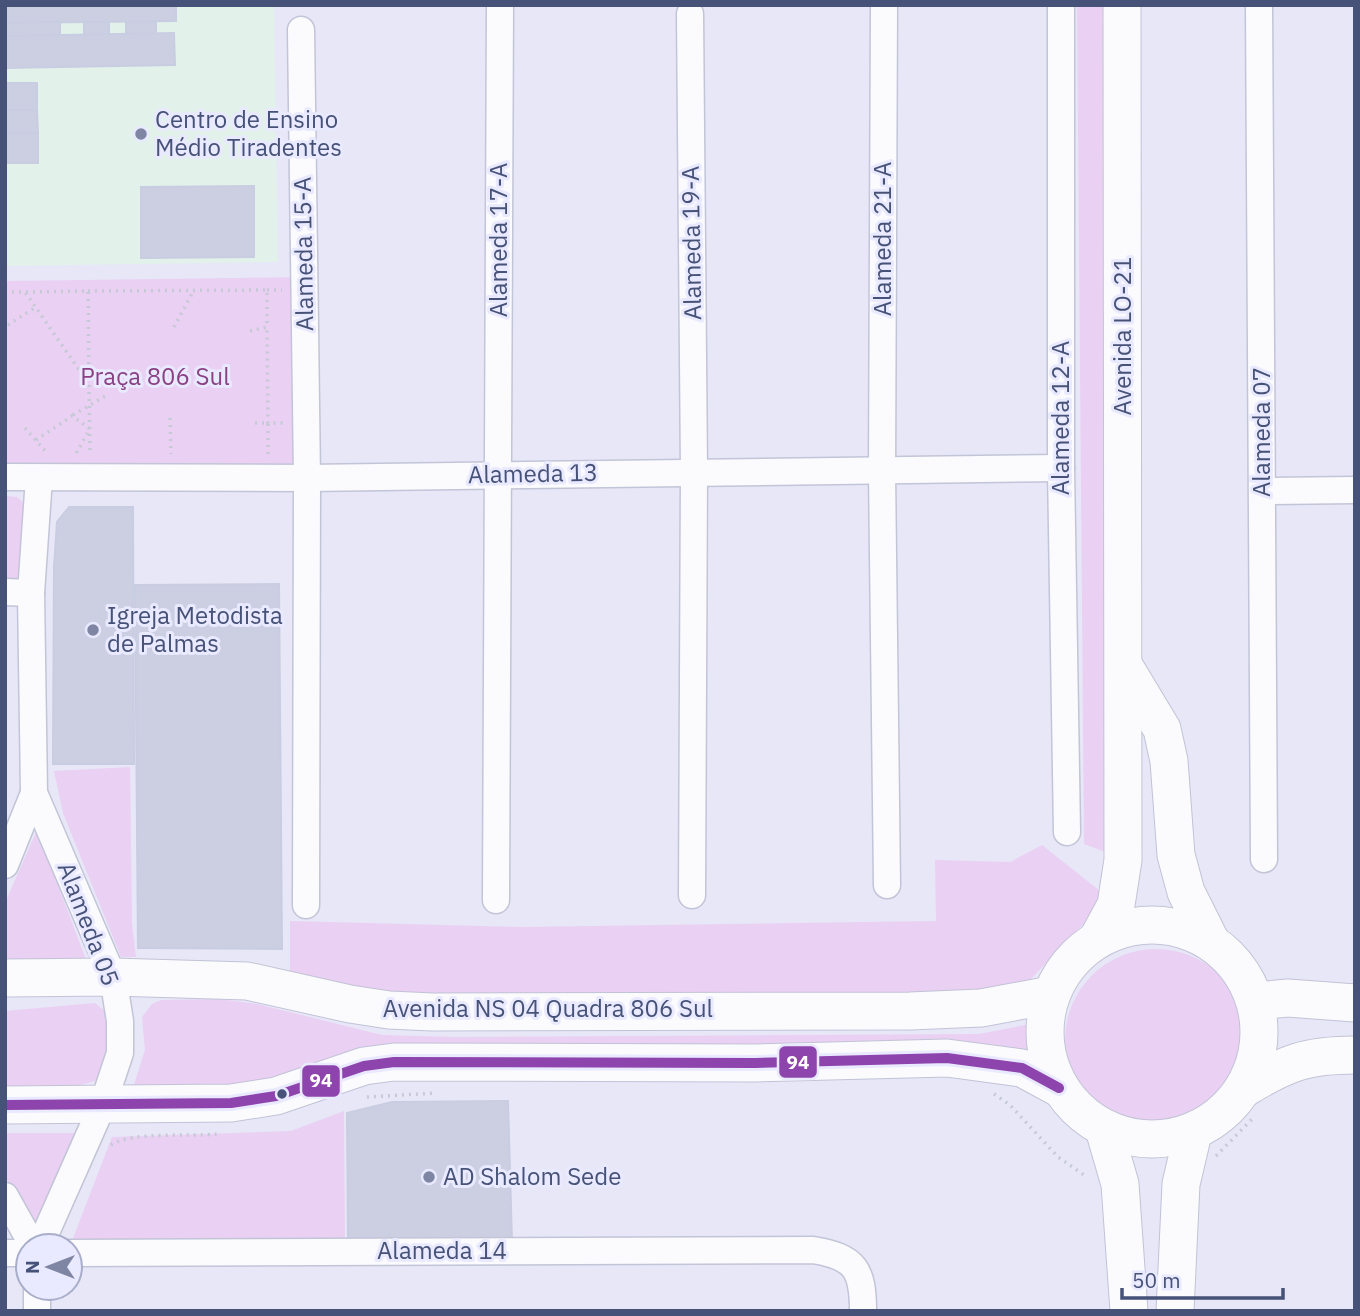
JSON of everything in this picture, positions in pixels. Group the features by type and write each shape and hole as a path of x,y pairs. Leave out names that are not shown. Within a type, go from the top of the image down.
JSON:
{"street":[{"name":"Alameda 17-A","path":"496,900 500,5"},
{"name":"Alameda 21-A","path":"884,5 882,472 887,885"},
{"name":"Alameda 12-A","path":"1061,5 1061,468 1067,832"},
{"name":"Avenida LO-21","path":"1098,938 1116,905 1121,887 1124,666 1122,5"},
{"name":"Alameda 07","path":"1259,5 1264,859"},
{"name":"Alameda 19-A","path":"690,14 695,471 692,895"},
{"name":"Alameda 15-A","path":"302,30 307,478 306,905"},
{"name":"Alameda 13","path":"5,477 45,468 307,478 1061,468"},
{"path":"5,865 34,793 18,592 45,468"},
{"path":"1263,491 1355,491"},
{"path":"1124,666 1162,729 1169,761 1176,855 1186,892 1210,940"},
{"name":"Alameda 05","path":"34,793 113,977 120,1054 103,1104 46,1232"},
{"path":"1059,1088 1046,1047 1044,1026 1051,995 1069,962 1098,938 1135,925 1174,925 1210,940 1238,966 1256,1001 1260,1046 1253,1099"},
{"name":"Avenida NS 04 Quadra 806 Sul","path":"5,978 113,977 247,981 350,1004 389,1010 432,1012 909,1012 981,1008 1051,995"},
{"path":"1256,1001 1288,998 1355,1003"},
{"path":"1175,1311 1181,1184 1222,1115 1253,1099 1284,1065 1323,1055 1355,1055"},
{"path":"5,1105 231,1104 276,1096 365,1066 394,1062 755,1063 947,1058 1022,1068 1059,1088 1079,1112 1104,1129 1132,1139 1163,1140 1201,1147"},
{"path":"1104,1129 1120,1184 1129,1311"},
{"path":"5,1196 25,1232"},
{"name":"Alameda 14","path":"84,1252 813,1250 845,1258 856,1268 863,1287 863,1311"}],"path":[{"path":"174,327 194,290"},
{"path":"5,292 267,290 268,423"},
{"path":"88,291 90,466"},
{"path":"25,292 89,384"},
{"path":"8,325 36,307"},
{"path":"250,331 267,327"},
{"path":"36,440 107,396"},
{"path":"72,416 90,429"},
{"path":"25,428 36,440 45,468"},
{"path":"74,456 90,429"},
{"path":"985,1087 1010,1105 1058,1157 1092,1180"},
{"path":"364,1097 438,1093"},
{"path":"1201,1147 1223,1153 1253,1099"},
{"path":"102,1150 120,1139 223,1133"}],"shaded area":[{"name":"Centro de Ensino Médio Tiradentes","path":"5,5 274,5 278,262 5,266"}],"green space":[{"path":"1077,5 1108,5 1114,855 1084,844"},
{"name":"Praça 806 Sul","path":"303,277 305,476 5,474 5,281"},
{"path":"5,496 17,497 31,510 28,587 5,587"},
{"path":"130,767 132,924 136,957 121,957 63,813 54,771"},
{"path":"37,830 88,965 5,968 5,903"},
{"path":"1042,845 1105,895 1089,918 1029,981 1001,994 408,1000 290,975 290,921 522,927 936,921 935,860 1010,862"},
{"path":"1156,949 1174,950 1191,956 1221,975 1240,1005 1246,1022 1246,1058 1240,1075 1221,1105 1191,1124 1174,1130 1156,1131 1138,1130 1121,1124 1091,1105 1072,1075 1066,1058 1065,1040 1066,1022 1072,1005 1091,975 1121,956 1138,950"},
{"path":"219,999 257,1004 382,1035 455,1037 979,1034 1041,1022 1042,1068 1017,1058 291,1082 131,1094 145,1050 142,1017 152,1004 161,1000"},
{"path":"95,1003 106,1012 115,1028 99,1079 66,1087 5,1092 5,1011"},
{"path":"344,1111 345,1241 84,1246 84,1232 75,1232 112,1137 291,1131"},
{"path":"5,1133 87,1133 44,1232 36,1232 5,1176"}],"building":[{"path":"5,5 176,5 176,21 5,23"},
{"path":"60,22 60,36 5,36 5,23"},
{"path":"84,22 109,22 109,35 84,35"},
{"path":"126,22 156,22 156,34 126,34"},
{"path":"174,33 175,65 5,68 5,36"},
{"path":"5,83 37,83 37,110 5,110"},
{"path":"5,110 37,110 38,133 5,133"},
{"path":"5,133 38,133 38,163 5,163"},
{"path":"254,186 254,257 141,258 141,187"},
{"name":"Igreja Metodista de Palmas","path":"69,507 133,507 134,764 53,764 54,567 57,522"},
{"path":"279,584 282,949 138,948 135,585"},
{"name":"AD Shalom Sede","path":"508,1101 512,1242 348,1242 347,1113 392,1102"}],"transit line":[{"name":"94","path":"5,1105 231,1103 276,1096 364,1066 394,1062 755,1063 947,1058 1022,1068 1059,1088"}],"place":[{"name":"Centro de Ensino Médio Tiradentes","path":"141,134"},
{"name":"Igreja Metodista de Palmas","path":"93,630"},
{"name":"AD Shalom Sede","path":"429,1177"}]}
